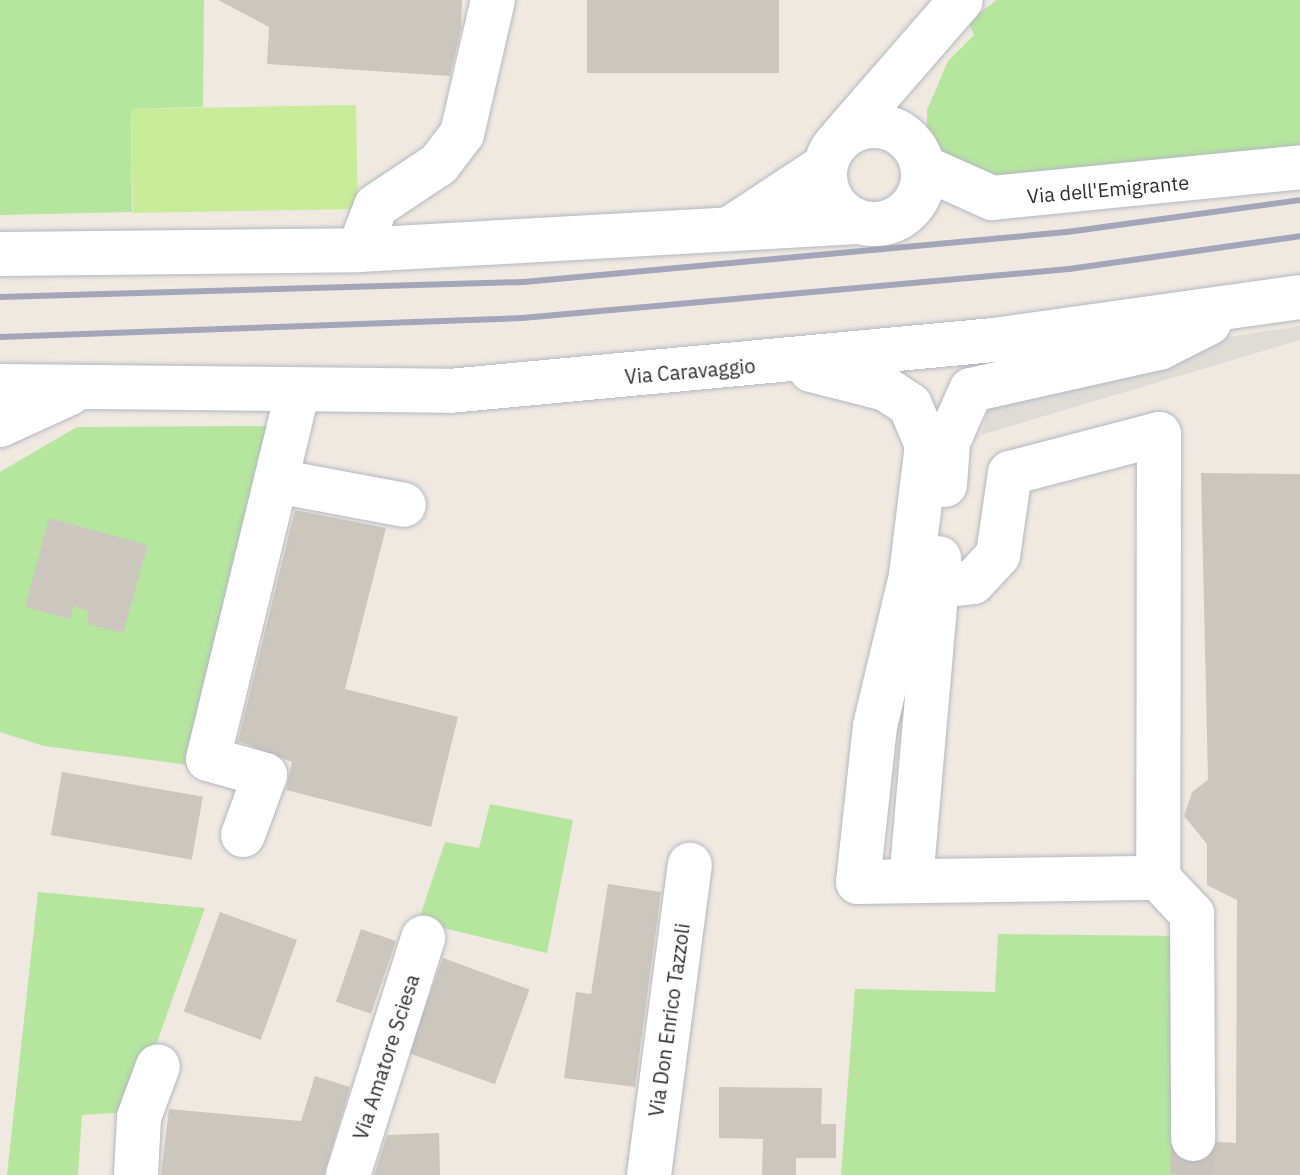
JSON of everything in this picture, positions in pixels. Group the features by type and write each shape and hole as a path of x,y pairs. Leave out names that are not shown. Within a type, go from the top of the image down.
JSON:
{"street":[{"path":"359,250 376,206 439,164 462,134 493,0"},
{"path":"0,254 359,250 734,226 891,222 905,213 920,192 920,158 913,94 956,6"},
{"path":"857,222 830,200 833,152 956,6"},
{"path":"734,226 833,152 883,127 920,158"},
{"name":"Via dell'Emigrante","path":"920,158 992,198 1300,167"},
{"name":"Via Caravaggio","path":"0,386 76,391 449,391 768,365 1300,297"},
{"path":"911,881 948,442 971,390 1159,348 1235,306"},
{"path":"768,365 886,389 910,405 927,445 911,576 875,726 858,882 1158,878"},
{"name":"Via Caravaggio","path":"0,425 76,391"},
{"path":"243,835 265,775 208,759 298,391"},
{"path":"937,586 973,582 998,555 1010,473 1159,434 1158,878 1192,914 1193,1139"},
{"path":"276,481 404,505"},
{"name":"Via Don Enrico Tazzoli","path":"649,1175 690,865"},
{"name":"Via Amatore Sciesa","path":"348,1175 423,938"},
{"path":"136,1175 139,1117 158,1066"}],"green space":[{"path":"0,0 204,0 203,107 131,109 132,212 0,215"},
{"path":"997,0 1300,0 1300,152 989,180 948,158 927,129 927,110 948,61 974,35 968,21"},
{"path":"356,105 358,209 133,213 131,109"},
{"path":"281,426 197,766 44,746 0,732 0,472 77,427"},
{"path":"490,804 573,820 547,953 418,922 445,842 479,848"},
{"path":"38,892 205,908 132,1112 82,1115 78,1175 7,1175"},
{"path":"998,934 1180,936 1176,1175 841,1175 855,989 995,992"}],"shaded area":[{"path":"1300,326 1300,340 981,435 991,400 1216,339"}],"building":[{"path":"218,0 462,0 461,29 450,76 267,64 269,27"},
{"path":"587,0 779,0 779,73 587,73"},
{"path":"1201,473 1300,474 1300,1175 1176,1175 1176,1156 1194,1164 1206,1160 1217,1142 1236,1143 1237,900 1207,885 1207,844 1184,816 1192,792 1208,780"},
{"path":"295,510 386,528 345,689 458,717 431,827 286,790 292,762 238,741"},
{"path":"49,518 148,545 123,633 87,624 89,611 74,606 69,619 25,607"},
{"path":"62,772 203,797 192,860 51,835"},
{"path":"608,884 661,892 635,1087 564,1078 576,992 591,994"},
{"path":"220,912 297,940 261,1040 184,1012"},
{"path":"361,929 396,941 371,1014 336,1002"},
{"path":"443,958 529,989 495,1084 408,1053"},
{"path":"315,1076 350,1087 324,1175 161,1175 169,1109 301,1121"},
{"path":"719,1087 822,1088 821,1124 836,1124 836,1158 796,1158 796,1175 762,1175 763,1139 719,1138"},
{"path":"439,1133 440,1175 374,1175 387,1135"}],"tunnel":[{"path":"1192,1175 1193,1139"}],"railway":[{"path":"0,297 524,282 1067,232 1300,200"},
{"path":"0,337 522,318 1069,269 1300,236"}]}
